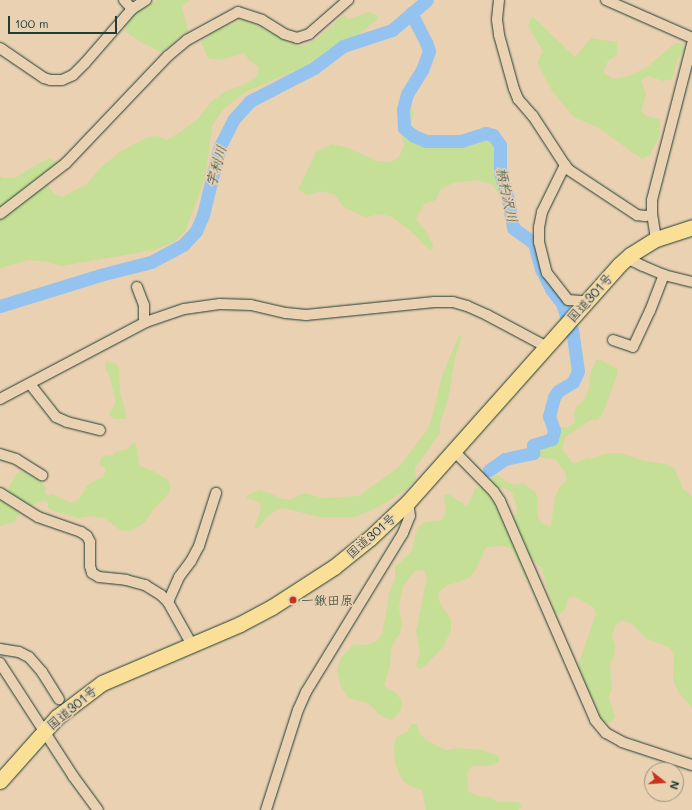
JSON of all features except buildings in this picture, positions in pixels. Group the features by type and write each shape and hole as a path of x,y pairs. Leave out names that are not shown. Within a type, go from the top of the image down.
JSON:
{"highway":[{"name":"国道301号","path":"0,781 57,717 102,683 240,624 272,607 334,567 370,538 408,502 455,452 584,304 630,255 656,239 692,227"}],"street":[{"path":"124,0 132,9"},
{"path":"0,48 44,78 50,80 62,80 73,74 85,63 132,9 146,0"},
{"path":"0,214 66,163 168,56 187,40 238,12 262,20 284,34 297,38 309,34 348,0"},
{"path":"499,0 497,20 499,35 514,90 518,99 534,116 569,170 637,215 652,215"},
{"path":"606,0 692,38"},
{"path":"656,239 652,215 652,200 656,182 688,81 692,44"},
{"path":"565,165 542,212 539,227 539,242 547,274 568,300 581,301 584,304"},
{"path":"630,255 633,261 638,264 664,275 692,282"},
{"path":"613,340 633,346 650,311 664,275"},
{"path":"137,287 144,305 144,318 146,322"},
{"path":"0,399 146,322 184,309 220,304 251,305 286,313 306,315 441,301 467,306 544,344 547,347"},
{"path":"30,384 56,418 100,430"},
{"path":"455,452 494,492 500,501 594,720 606,733 622,742 692,765"},
{"path":"0,454 16,459 42,475"},
{"path":"0,493 38,517 81,532 87,536 90,542 90,566 92,572 99,577 126,580 145,585 161,595 168,602 192,645"},
{"path":"168,602 179,577 191,561 199,546 216,493"},
{"path":"266,810 298,710 306,692 403,533 410,516 408,502"},
{"path":"0,649 19,652 29,657 42,672 59,699"},
{"path":"0,663 98,810"}],"green space":[{"path":"158,0 190,0 182,6 188,31 161,52 144,44 126,32 126,21 140,9"},
{"path":"369,12 377,15 378,19 359,34 333,47 305,66 246,92 223,109 212,126 205,178 194,208 185,231 174,242 154,250 61,266 48,262 29,260 0,268 0,176 3,178 15,178 39,163 51,158 57,163 48,174 48,186 54,194 62,197 87,184 101,167 120,152 148,137 157,136 167,140 180,132 198,119 211,102 226,91 243,85 256,77 259,67 250,61 244,53 220,60 208,58 201,42 214,31 244,19 288,42 303,46 317,39 344,15 349,19"},
{"path":"532,16 575,57 591,38 617,42 617,54 608,61 603,72 613,79 629,76 647,67 675,43 683,43 685,51 678,58 672,79 663,81 648,76 641,80 646,95 641,111 646,116 660,119 659,137 650,155 642,159 599,128 574,117 552,91 537,63 543,51 528,26"},
{"path":"409,101 413,112 411,127 415,136 439,142 490,138 498,156 498,174 504,191 501,197 493,185 477,180 453,183 441,189 436,200 425,203 416,219 427,233 433,245 432,250 426,247 413,233 392,217 381,214 365,217 344,207 334,194 320,191 308,195 298,190 316,152 332,144 349,148 376,161 391,162 398,158 404,147 399,115"},
{"path":"459,335 462,336 455,357 448,400 440,423 440,433 415,468 416,479 407,489 380,506 356,517 319,517 284,508 278,509 268,516 258,528 254,529 261,508 259,502 246,498 248,495 259,490 289,500 304,493 323,498 359,496 399,467 427,430 432,417 442,376"},
{"path":"596,360 601,360 617,369 617,376 602,415 598,420 591,420 565,437 562,449 573,463 588,458 592,459 603,454 620,453 645,461 666,464 674,468 683,489 692,496 692,707 679,693 673,680 674,655 669,647 645,638 632,624 622,620 615,626 612,637 615,646 614,656 610,665 612,688 609,698 615,716 610,723 599,720 597,706 586,689 578,665 596,614 594,608 574,596 568,598 565,609 559,615 555,613 541,567 531,558 524,562 531,580 527,579 512,549 504,546 486,547 476,569 470,577 447,585 438,593 439,601 451,620 451,630 443,647 426,665 419,669 416,666 420,652 416,632 427,577 424,570 415,571 403,586 399,608 402,623 400,633 391,648 390,665 384,686 396,693 402,701 401,710 392,720 378,714 375,709 367,703 349,698 341,687 337,670 341,658 354,644 365,645 376,642 382,634 389,593 395,580 395,567 412,551 417,528 425,522 442,520 446,511 444,495 449,494 466,506 470,502 475,488 483,487 493,501 501,518 507,525 515,522 517,508 513,494 506,489 496,487 491,479 497,474 506,482 515,485 523,483 535,492 538,499 538,518 543,524 551,526 555,497 561,485 567,481 565,472 555,459 541,458 538,453 542,446 550,443 561,427 567,428 575,422 574,413 577,406 584,400 589,389 590,375"},
{"path":"105,362 116,363 119,368 120,392 126,415 125,419 115,419 109,415 116,402 109,375 105,368"},
{"path":"134,442 136,444 139,465 168,480 171,487 168,494 153,510 145,522 130,531 120,530 104,518 90,516 78,518 57,512 48,508 48,502 44,500 21,510 14,522 0,526 0,495 2,496 7,491 16,474 23,471 38,479 46,488 45,493 48,496 52,494 72,503 79,499 88,485 103,478 106,469 99,464 101,458 105,455 112,456 116,452 127,449"},
{"path":"412,724 417,724 419,732 426,740 447,750 458,748 482,750 499,756 499,762 488,766 472,766 467,774 468,791 478,796 490,797 498,802 518,802 522,806 518,810 426,810 422,790 403,781 395,764 394,744 397,736 407,732"}],"waterway":[{"name":"宇利川","path":"0,306 100,275 151,262 183,245 196,231 203,215 220,146 233,120 250,101 314,68 343,46 392,30 427,0"},
{"name":"柄杓沢川","path":"411,13 429,51 422,70 407,94 403,109 404,128 414,136 426,141 461,141 486,133 493,135 500,145 500,173 508,199 513,228 534,243 541,269 551,289 562,303 566,316"},
{"name":"柄杓沢川","path":"489,470 505,459 533,453 533,445 552,439 554,430 549,416 554,397 558,391 573,382 578,371 572,329"}],"place":[{"name":"一鍬田原","path":"293,600"}]}
